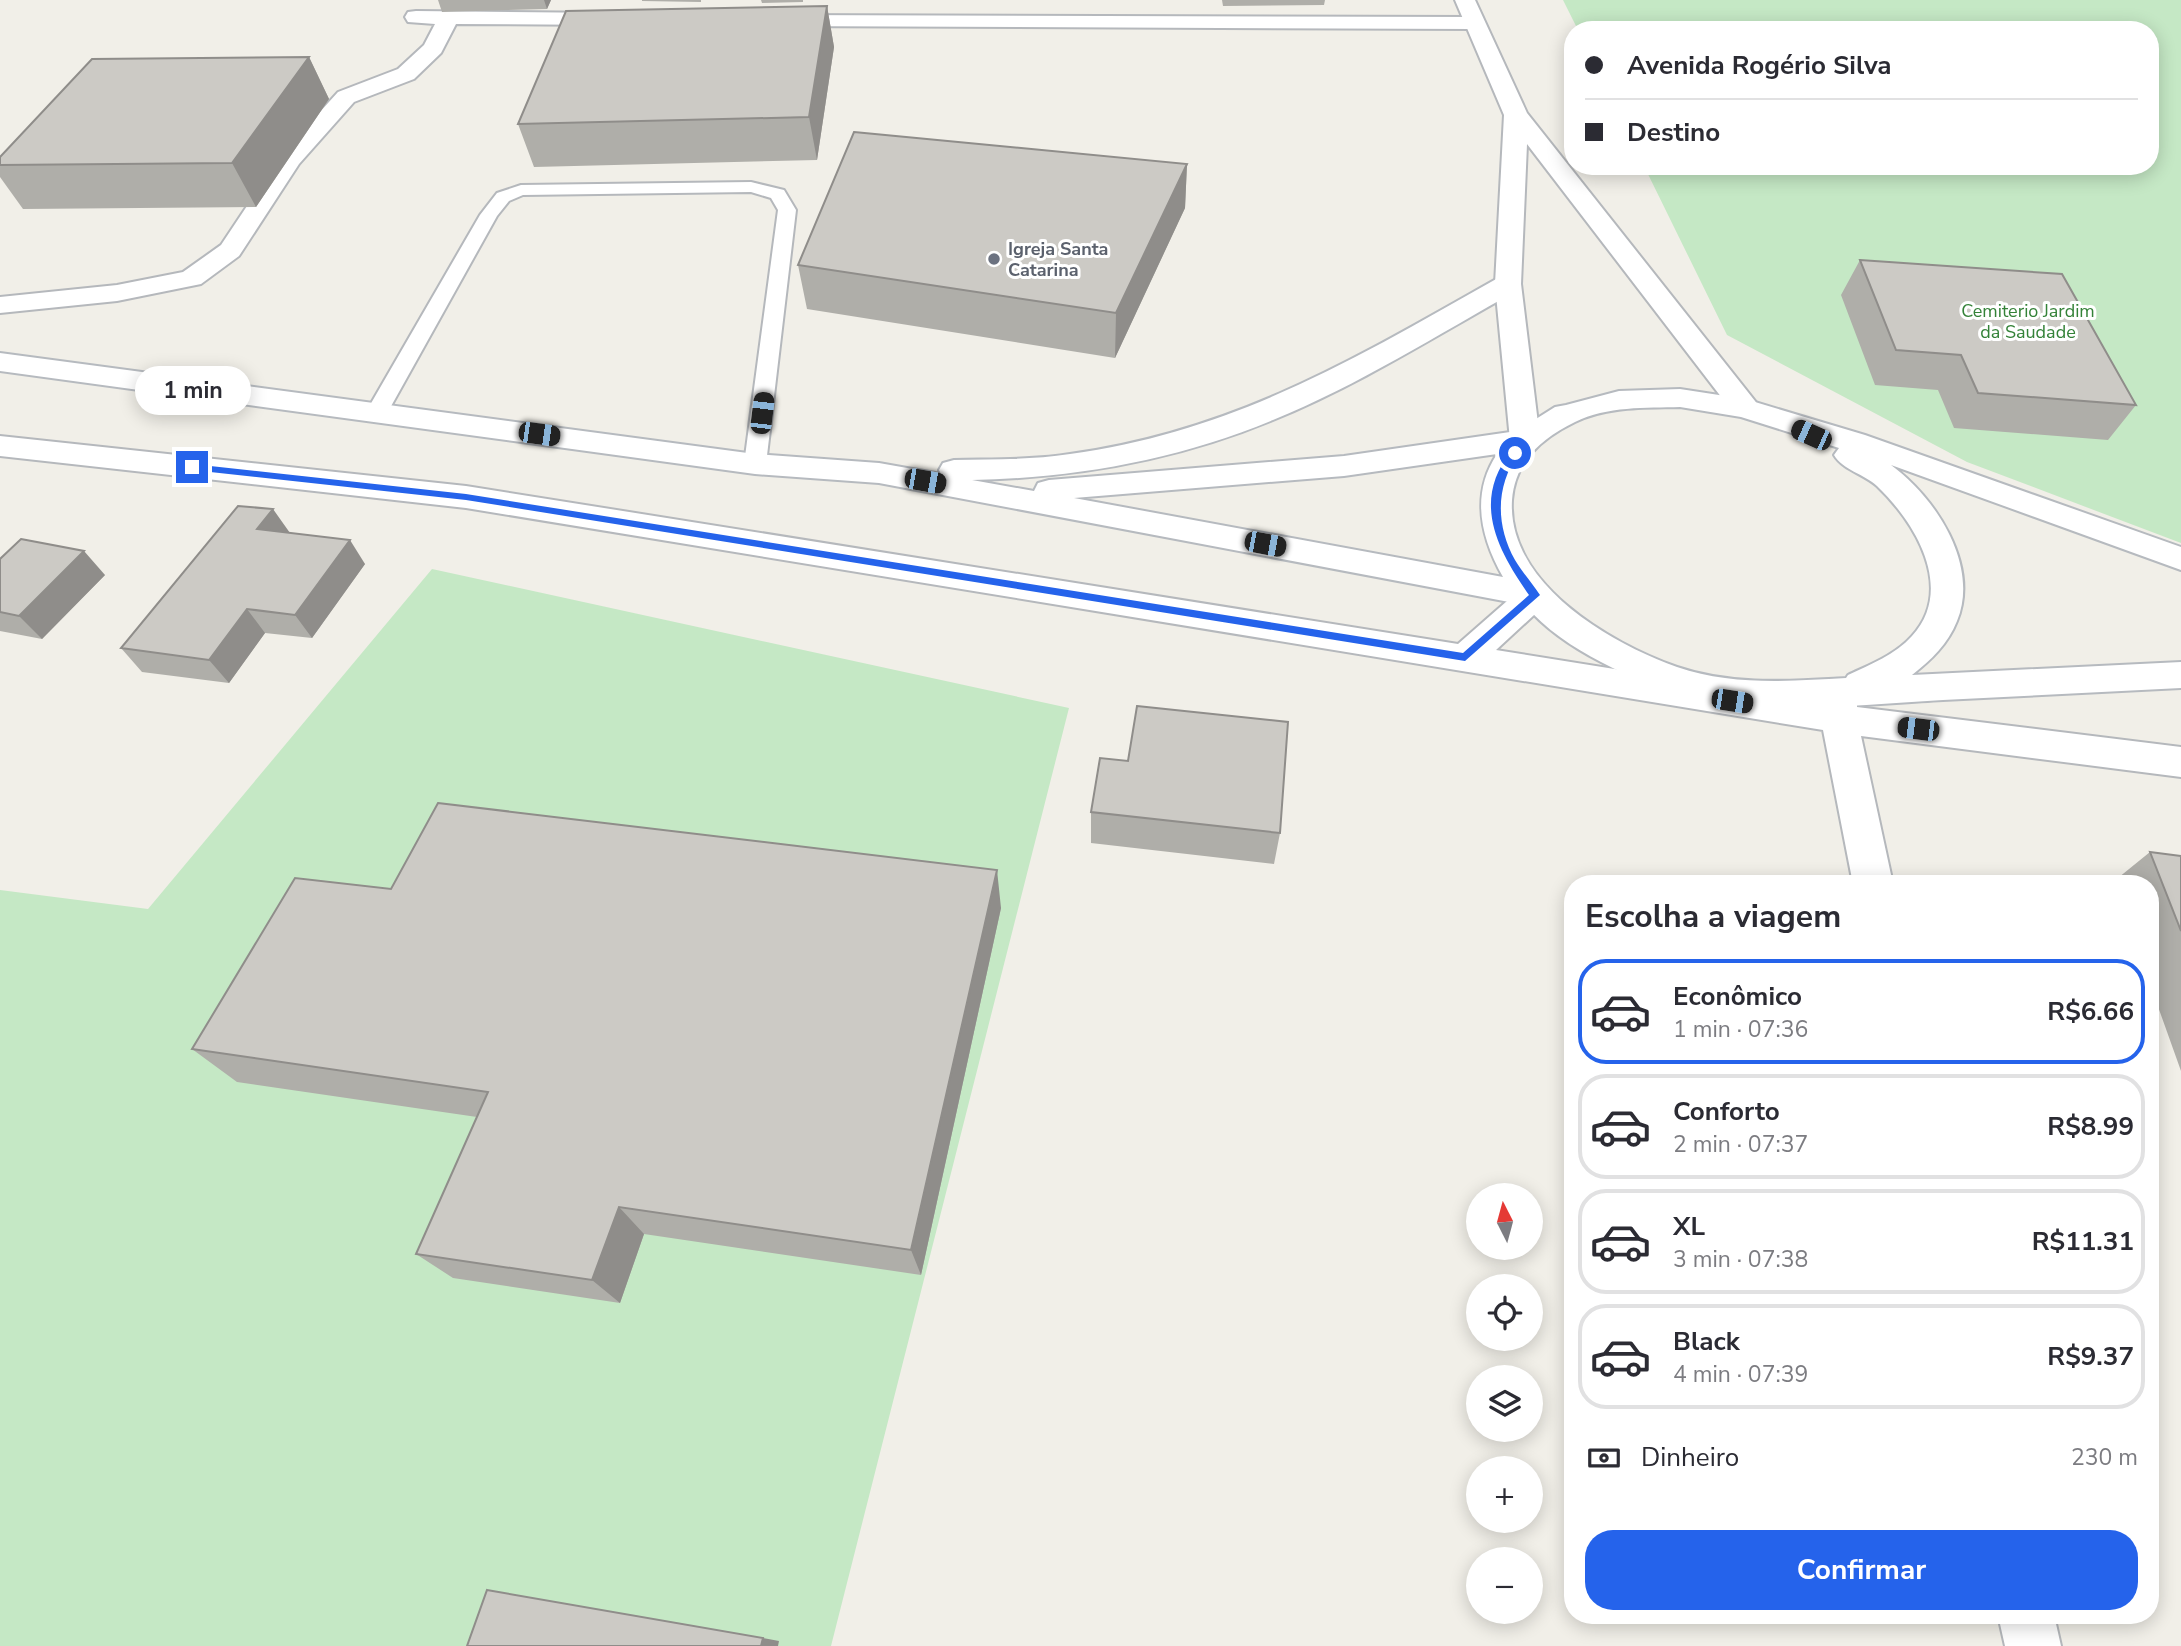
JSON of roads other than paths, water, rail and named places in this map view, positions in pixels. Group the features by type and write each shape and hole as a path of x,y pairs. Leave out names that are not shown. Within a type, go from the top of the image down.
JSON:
{"street":[{"path":"843,22 848,0"},
{"path":"1465,0 1516,115 1745,408 1833,446 1885,476 1917,509 1940,546 1949,583 1943,619 1922,651 1839,705"},
{"path":"422,9 448,18 638,20"},
{"path":"0,305 117,293 192,278 230,250 289,160 346,97 406,74 433,48 448,18"},
{"path":"761,21 1474,23"},
{"path":"1516,115 1508,284 1525,440"},
{"path":"0,362 755,464 879,473 1050,467 1150,449 1229,427 1291,401 1508,284"},
{"path":"2181,559 1968,480 1745,408 1680,398 1619,400 1566,414 1525,440 1505,465 1496,494 1497,527 1510,561 1535,595 1566,624 1603,649 1647,670 1695,686 1745,694 1793,697 2181,762"},
{"path":"994,494 1345,466 1525,440"},
{"path":"0,446 466,497 1465,658 1839,705 2181,675"},
{"path":"879,473 1535,595"},
{"path":"1465,658 1535,595"},
{"path":"1839,705 1871,875"},
{"path":"2028,1624 2033,1646"}],"lane":[{"path":"377,412 489,215 503,197 521,190 751,187 778,194 787,210 755,464"}],"place":[{"name":"Igreja Santa Catarina","path":"994,259"}],"park label":[{"name":"Cemiterio Jardim da Saudade","path":"2028,321"}]}
